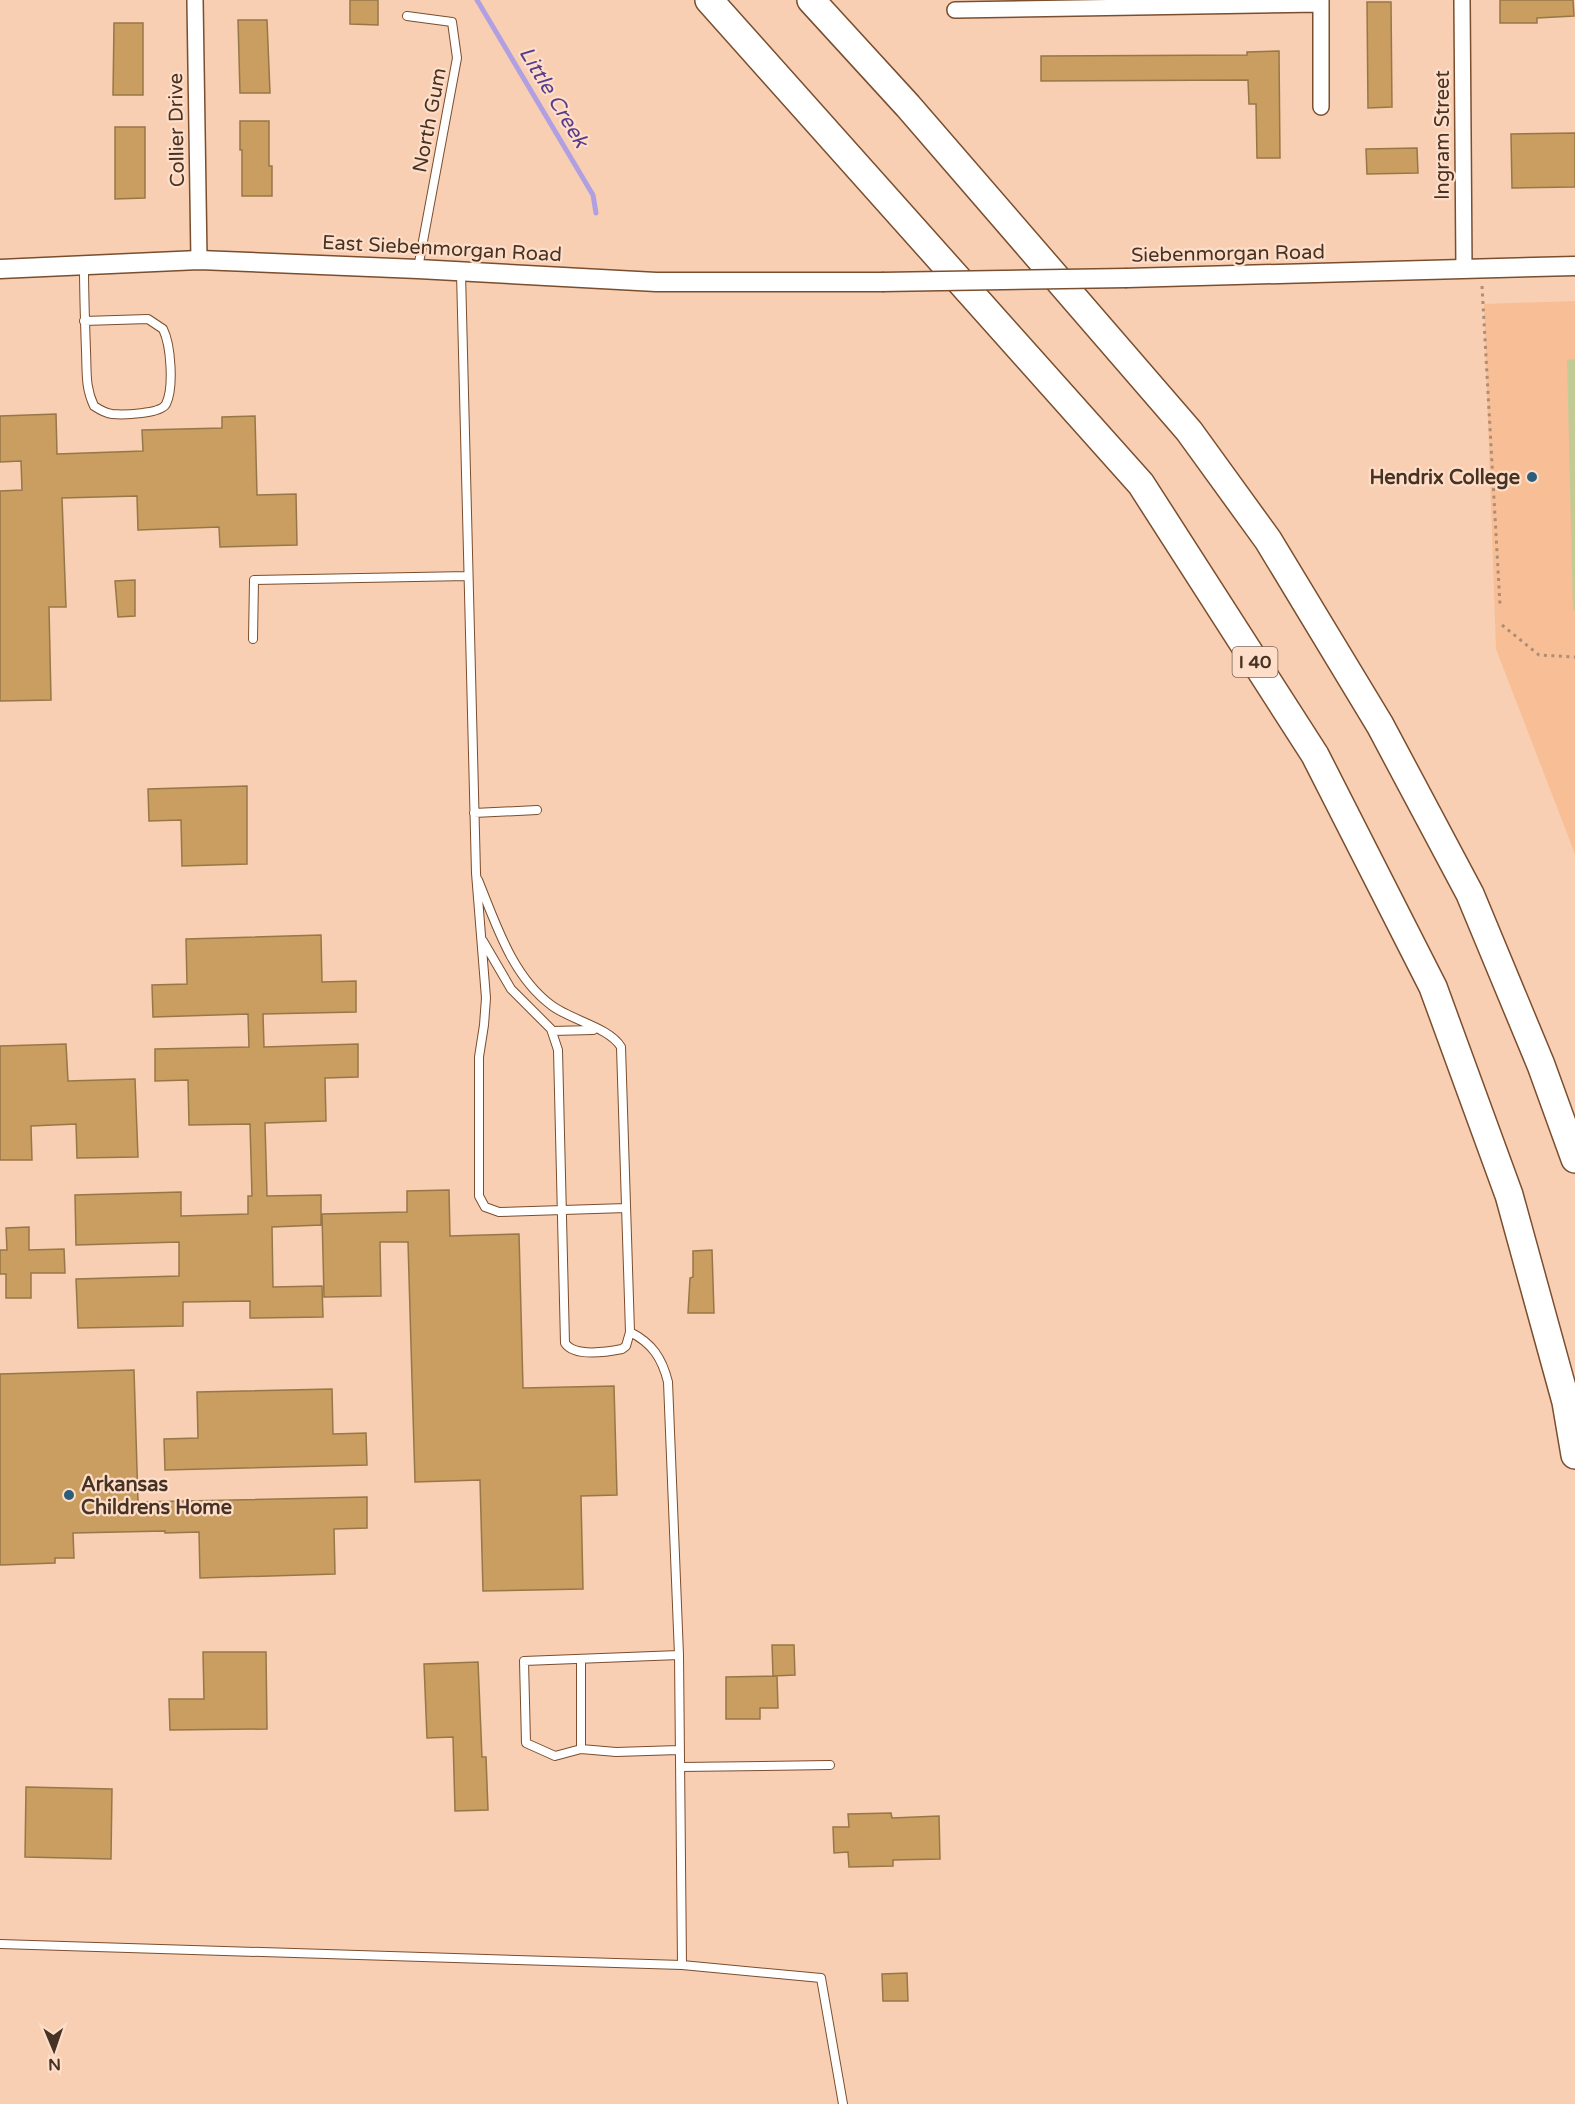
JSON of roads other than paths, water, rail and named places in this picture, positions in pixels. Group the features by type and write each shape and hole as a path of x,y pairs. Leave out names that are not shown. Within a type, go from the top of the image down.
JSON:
{"highway":[{"name":"I 40","path":"709,0 1141,484 1315,755 1432,987 1509,1195 1566,1401 1575,1455"},
{"path":"811,0 908,106 1189,431 1268,540 1380,725 1470,894 1541,1065 1575,1159"}],"street":[{"name":"Collier Drive","path":"195,0 199,260"},
{"name":"Ingram Street","path":"1462,0 1472,270"},
{"path":"955,10 1321,2 1321,107"},
{"name":"East Siebenmorgan Road","path":"0,269 199,260 656,282 882,282"},
{"name":"Siebenmorgan Road","path":"882,282 1575,266"}],"lane":[{"name":"North Gum","path":"407,16 452,22 457,58 418,269"},
{"path":"84,266 84,321 86,381 94,406 111,414 150,412 162,408 166,404 170,376 168,346 163,329 148,320 84,321"},
{"path":"461,271 476,873 486,998 479,1057 480,1202 485,1208 499,1212 626,1208"},
{"path":"253,639 254,580 468,576"},
{"path":"474,813 537,810"},
{"path":"476,873 496,924 525,980 534,992 570,1018 598,1029 616,1040 621,1047 630,1332 626,1346 616,1350 579,1352 566,1346 564,1339 558,1050 552,1031 512,989 481,937"},
{"path":"552,1031 598,1029"},
{"path":"630,1332 646,1341 664,1368 668,1382 679,1655 682,1965"},
{"path":"679,1655 524,1660 526,1743 555,1756 581,1749 616,1752 679,1750"},
{"path":"581,1659 581,1749"},
{"path":"680,1767 830,1765"},
{"path":"0,1944 682,1965 821,1978 843,2104"}],"waterway":[{"name":"Little Creek","path":"477,0 593,195 596,213"}],"place":[{"name":"Hendrix College","path":"1532,477"},
{"name":"Arkansas Childrens Home","path":"69,1495"}]}
